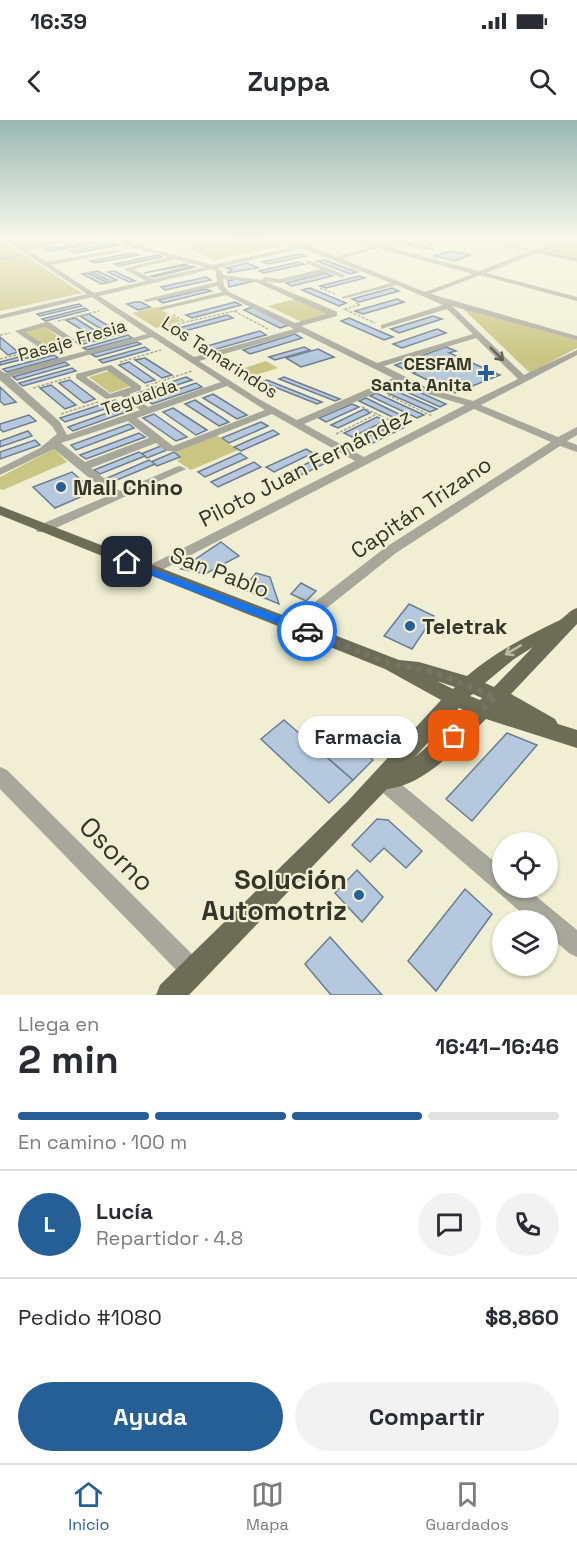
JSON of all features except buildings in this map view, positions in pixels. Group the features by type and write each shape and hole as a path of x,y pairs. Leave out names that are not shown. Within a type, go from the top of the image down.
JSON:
{"main road":[{"name":"San Pablo","path":"0,510 42,529 391,664 577,739"},
{"path":"170,995 382,780 462,692 506,653 571,620"},
{"path":"382,780 399,778 419,767 490,703 571,620"}],"street":[{"name":"Los Tamarindos","path":"66,278 272,411 362,460"},
{"path":"145,278 152,281"},
{"path":"0,317 166,278"},
{"path":"260,279 265,278"},
{"path":"147,300 220,280 280,281 294,278"},
{"path":"385,278 445,303 577,338"},
{"path":"426,294 466,278"},
{"path":"497,278 577,298"},
{"path":"192,360 280,335 334,314 260,279"},
{"path":"220,280 222,289 227,292 401,378 435,394 471,404 577,449"},
{"path":"344,298 398,283"},
{"path":"161,308 227,292"},
{"path":"384,327 445,303"},
{"path":"445,303 522,378"},
{"path":"14,314 34,327"},
{"path":"46,324 71,340 43,348 19,331 46,324"},
{"path":"562,333 577,325"},
{"name":"Pasaje Fresia","path":"1,376 151,332"},
{"path":"376,366 478,335"},
{"path":"59,343 95,371"},
{"name":"Piloto Juan Fernández","path":"148,571 577,351"},
{"path":"79,376 108,367 138,388"},
{"path":"1,376 60,429 58,442 119,496"},
{"path":"79,376 109,397 138,388"},
{"path":"295,424 377,391 401,378"},
{"name":"Tegualda","path":"0,472 58,442 227,383"},
{"path":"122,393 147,411"},
{"path":"129,417 170,449 174,449 272,411"},
{"name":"Capitán Trizano","path":"294,626 392,550 577,430"},
{"path":"83,466 156,439"},
{"path":"42,529 180,468"},
{"name":"Osorno","path":"0,776 193,971"},
{"path":"382,780 492,874"},
{"path":"521,898 577,945"}],"path":[{"path":"320,288 360,305 344,309 384,327"},
{"path":"151,332 254,306"},
{"path":"46,324 113,307"},
{"path":"234,311 280,335"},
{"path":"71,340 137,323"},
{"path":"108,367 172,346"},
{"path":"0,359 43,348"},
{"path":"138,388 203,367"},
{"path":"20,392 79,376"},
{"path":"377,391 441,420"},
{"path":"49,418 109,397"},
{"path":"349,401 416,432"},
{"path":"324,440 377,414"}],"shaded area":[{"path":"0,278 59,278 82,293 0,311"},
{"path":"303,297 337,312 302,322 268,306"},
{"path":"156,307 181,321 156,328 132,313"},
{"path":"461,307 577,340 577,348 530,373"},
{"path":"44,326 63,340 42,346 20,331"},
{"path":"266,361 278,368 246,378 235,371"},
{"path":"109,371 131,386 110,393 89,377"},
{"path":"215,434 238,450 191,470 177,461 180,459 171,452"},
{"path":"54,449 67,462 3,490 0,489 0,477"}],"way so far":[{"path":"307,631 391,664 433,672 496,697 454,736"}],"place":[{"name":"CESFAM Santa Anita","path":"486,373"},
{"name":"Mall Chino","path":"61,487"},
{"name":"Teletrak","path":"410,626"},
{"name":"Farmacia","path":"454,736"},
{"name":"Solución Automotriz","path":"359,895"}],"route":[{"path":"127,562 307,631"}]}
